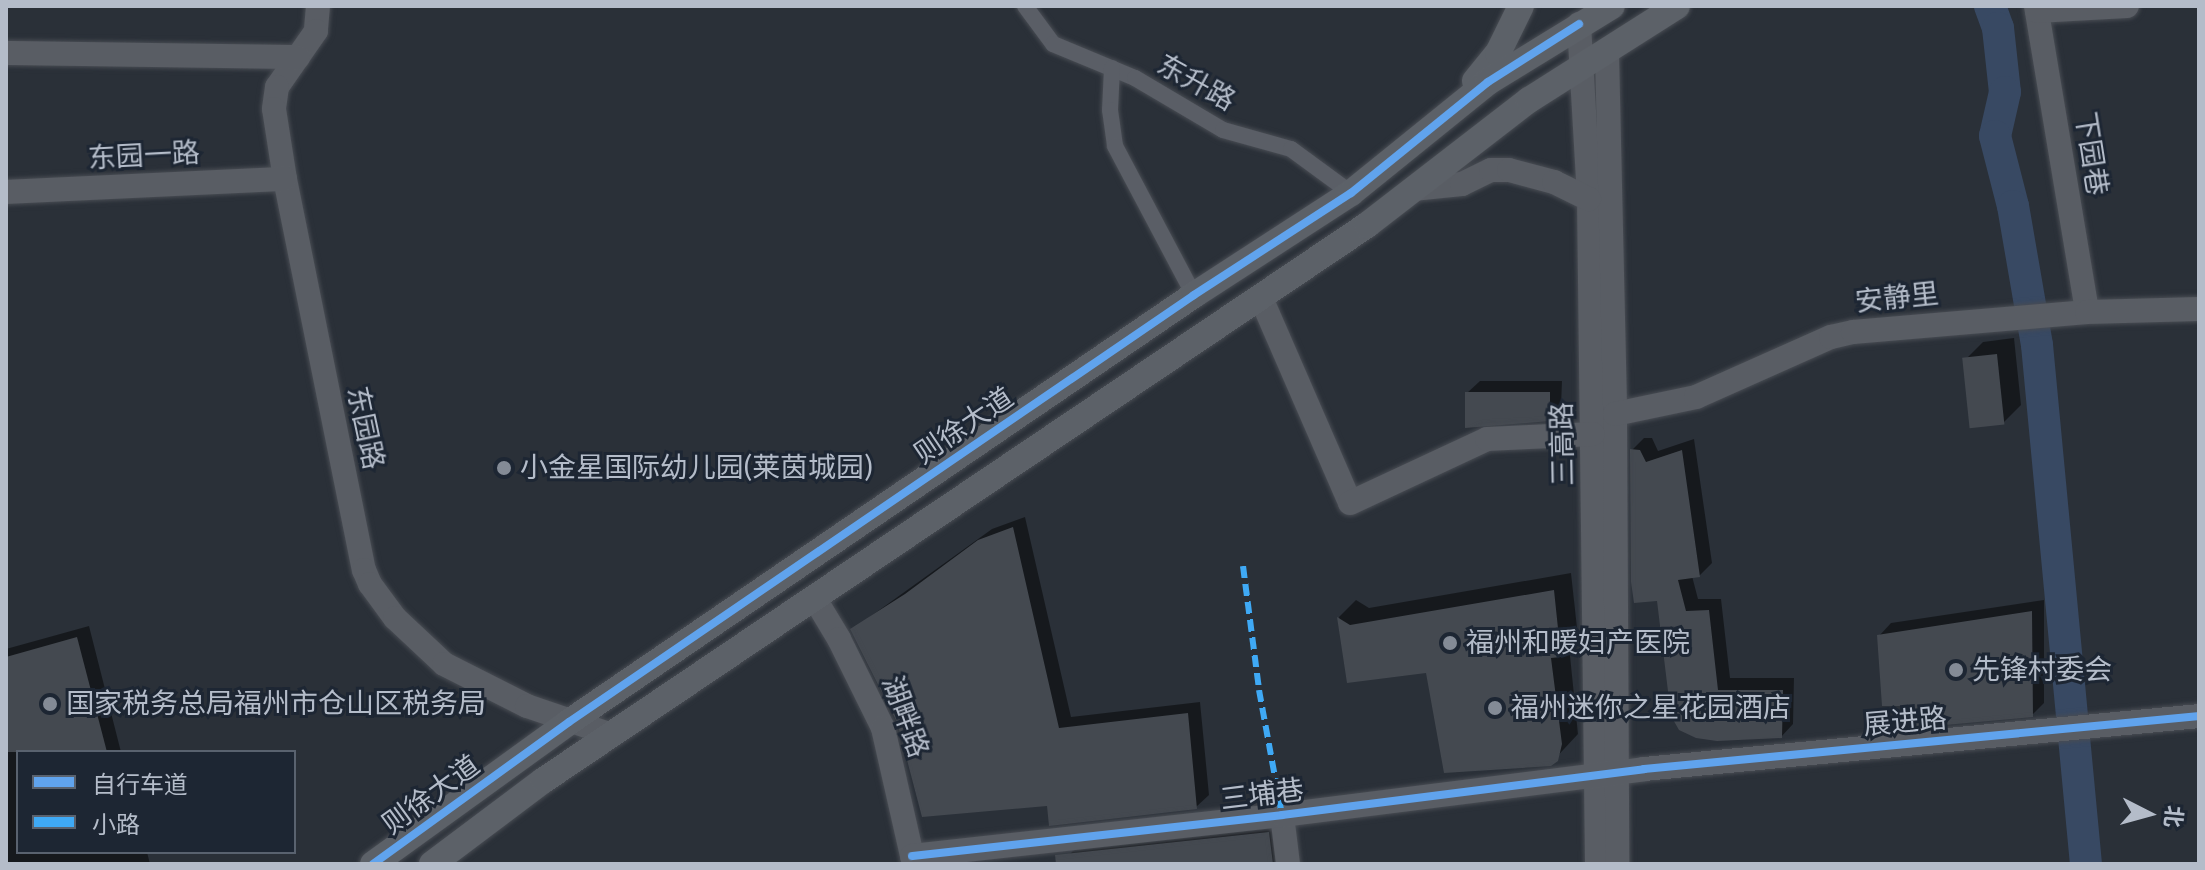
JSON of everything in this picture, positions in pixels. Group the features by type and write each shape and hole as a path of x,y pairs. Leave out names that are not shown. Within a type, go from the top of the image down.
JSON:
{"main road":[{"path":"1403,150 1491,64 1521,6"},
{"name":"则徐大道","path":"432,864 544,780 1367,225 1529,100 1677,6"},
{"path":"1607,52 1608,7"},
{"name":"则徐大道","path":"373,864 569,722 1194,295 1351,193 1488,82 1579,15 1608,7"}],"street":[{"name":"东园路","path":"318,6 316,31 283,76 274,98 285,179 360,555 370,584 395,618 444,664 569,722 612,735"},
{"name":"东升路","path":"1025,6 1053,44 1112,68 1223,130 1291,149 1351,193"},
{"path":"2037,9 2127,6"},
{"name":"下园巷","path":"2037,9 2087,312"},
{"name":"三高路","path":"1579,15 1589,199 1593,434 1606,775 1617,864"},
{"name":"三高路","path":"1597,864 1606,775 1615,414 1607,52"},
{"path":"6,53 298,57"},
{"path":"1112,68 1110,110 1115,146 1194,295"},
{"path":"1413,189 1462,184 1491,170 1509,170 1554,182 1589,199"},
{"name":"东园一路","path":"6,192 285,179"},
{"path":"1261,298 1350,503 1487,439 1593,434"},
{"name":"安静里","path":"1615,414 1696,397 1842,334 2000,318 2199,309"},
{"name":"湖畔路","path":"815,599 839,639 883,728 913,860"},
{"name":"展进路","path":"1606,775 2199,716"},
{"name":"三埔巷","path":"913,860 1606,775"},
{"path":"1282,815 1288,864"}],"building":[{"path":"1997,354 2004,425 1970,428 1962,358"},
{"path":"1465,392 1550,392 1550,421 1465,428"},
{"path":"1630,449 1640,450 1646,462 1682,450 1700,577 1678,580 1686,611 1709,610 1718,690 1783,690 1782,738 1717,741 1696,738 1679,730 1671,716 1657,601 1634,603 1631,582"},
{"path":"1013,527 1059,728 1188,713 1197,809 1049,826 1047,806 922,817 897,722 850,629 905,594 978,540"},
{"path":"1554,590 1561,657 1551,658 1562,744 1558,761 1551,766 1444,773 1426,673 1347,683 1337,617 1350,625"},
{"name":"先锋村委会","path":"2032,611 2033,717 1912,728 1906,721 1907,706 1882,706 1877,635"},
{"name":"国家税务总局福州市仓山区税务局","path":"77,637 106,750 6,752 6,657"},
{"path":"1269,832 1273,864 1056,864 1055,855"}],"waterway":[{"path":"1990,6 1998,28 2005,92 1995,136 2013,206 2037,345 2086,864"}],"marked path":[{"path":"1243,566 1259,690 1282,815"}],"cycle path":[{"path":"373,864 569,722 1194,295 1351,193 1488,82 1579,24"},
{"path":"912,856 1282,815 1644,769 2199,716"}],"place":[{"name":"小金星国际幼儿园(莱茵城园)","path":"504,468"},
{"name":"福州和暖妇产医院","path":"1450,643"},
{"name":"先锋村委会","path":"1956,670"},
{"name":"国家税务总局福州市仓山区税务局","path":"50,704"},
{"name":"福州迷你之星花园酒店","path":"1495,708"}]}
